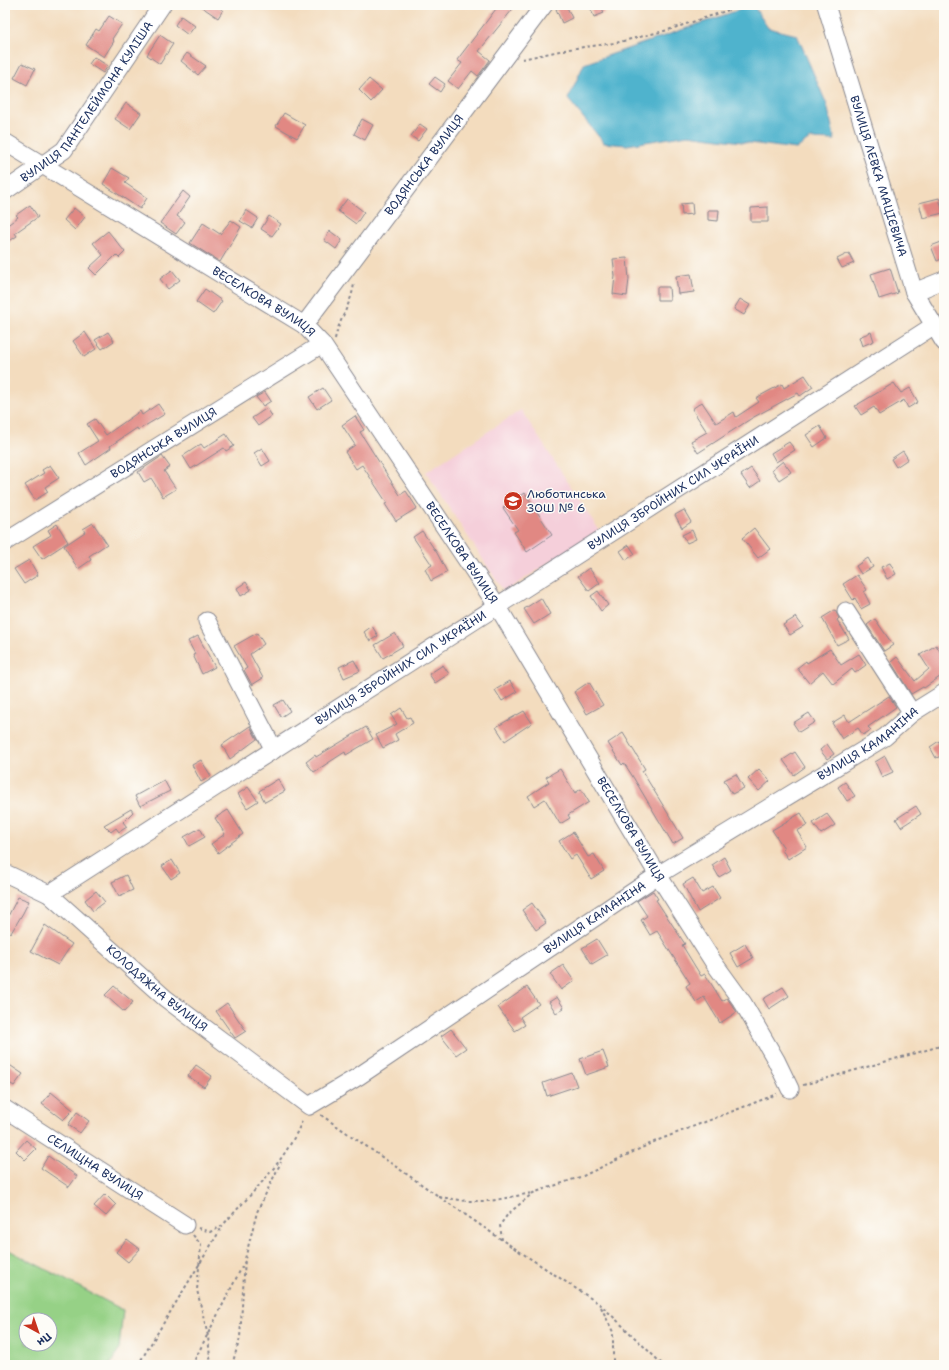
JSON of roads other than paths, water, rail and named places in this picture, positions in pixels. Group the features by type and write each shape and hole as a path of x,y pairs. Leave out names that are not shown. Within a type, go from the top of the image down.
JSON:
{"street":[{"name":"ВУЛИЦЯ ПАНТЕЛЕЙМОНА КУЛІША","path":"5,191 64,150 162,5"},
{"name":"ВОДЯНСЬКА ВУЛИЦЯ","path":"304,326 544,5"},
{"name":"ВУЛИЦЯ ЛЕВКА МАЦІЄВИЧА","path":"826,5 914,292 933,326 944,342"},
{"name":"ВЕСЕЛКОВА ВУЛИЦЯ","path":"5,142 328,341 498,607 658,875 714,963 743,1003 776,1060 790,1089"},
{"path":"914,292 944,280"},
{"name":"ВУЛИЦЯ ЗБРОЙНИХ СИЛ УКРАЇНИ","path":"50,894 933,326"},
{"name":"ВОДЯНСЬКА ВУЛИЦЯ","path":"5,542 328,341"},
{"path":"846,610 912,713"},
{"path":"207,621 274,750"},
{"name":"ВУЛИЦЯ КАМАНІНА","path":"309,1106 359,1076 658,875 885,737 912,713 944,693"},
{"name":"КОЛОДЯЖНА ВУЛИЦЯ","path":"5,873 50,894 165,998 309,1106"},
{"name":"СЕЛИЩНА ВУЛИЦЯ","path":"5,1109 185,1225"}],"water":[{"path":"753,5 768,28 797,35 827,105 835,140 810,139 796,149 688,135 627,145 604,143 568,99 584,64"}],"place":[{"name":"Люботинська ЗОШ № 6","path":"513,501"}]}
